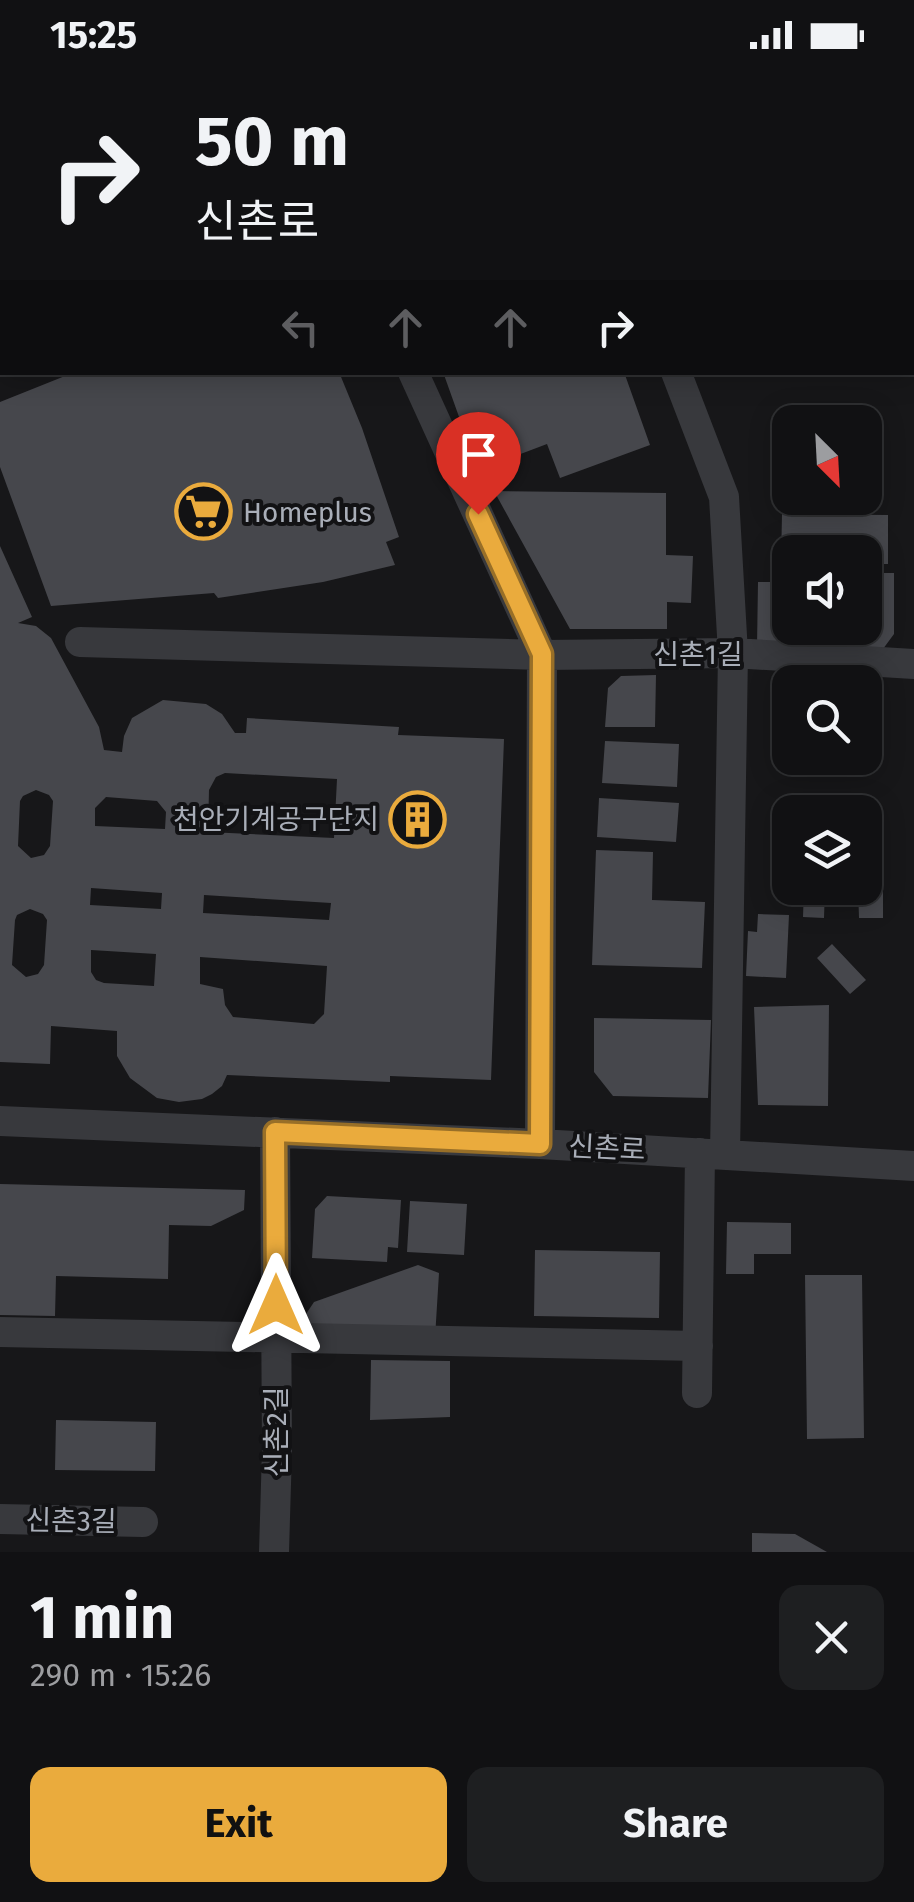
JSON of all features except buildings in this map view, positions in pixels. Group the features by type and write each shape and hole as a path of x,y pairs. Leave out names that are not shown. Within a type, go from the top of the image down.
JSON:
{"street":[{"path":"414,375 542,654 540,1144"},
{"path":"677,375 724,497 733,653 713,1154 698,1393"},
{"name":"신촌1길","path":"80,642 542,654 733,653 914,664"},
{"name":"신촌로","path":"0,1122 540,1144 914,1166"},
{"name":"신촌2길","path":"274,1552 275,1132"},
{"path":"0,1332 698,1346"},
{"name":"신촌3길","path":"0,1519 142,1522"}],"place":[{"name":"Homeplus","path":"204,512"},
{"name":"천안기계공구단지","path":"418,819"}],"route":[{"path":"276,1305 275,1132 540,1144 542,654 478,514"}]}
